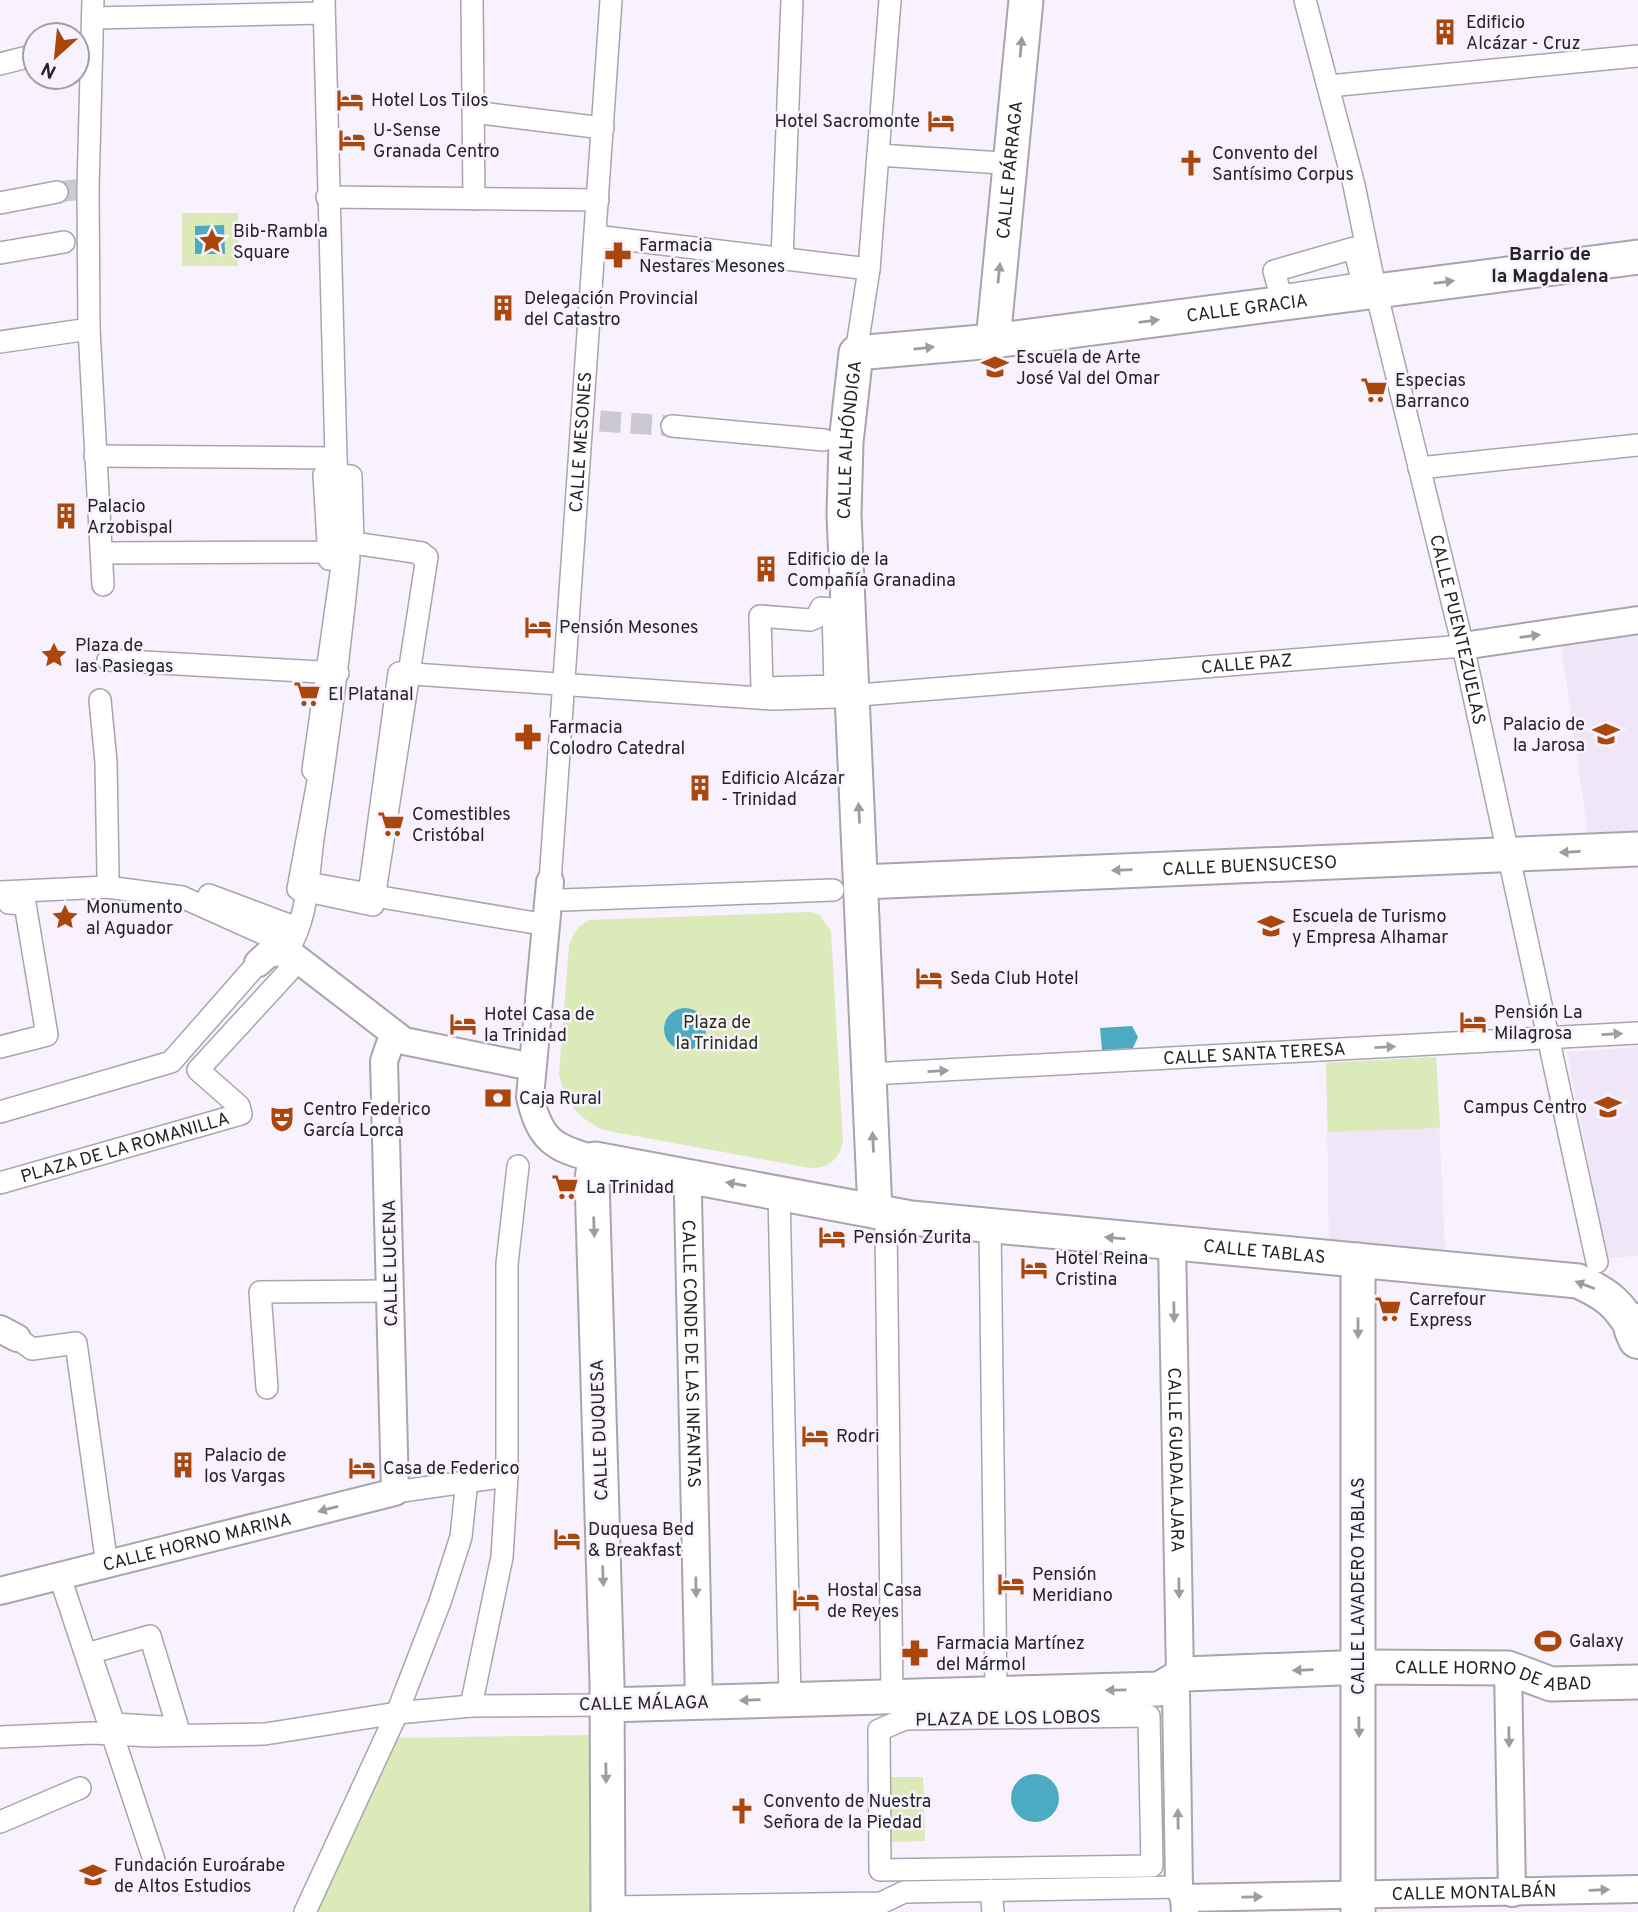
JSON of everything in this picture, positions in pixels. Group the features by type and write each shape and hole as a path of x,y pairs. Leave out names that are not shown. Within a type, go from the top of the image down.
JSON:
{"street":[{"path":"472,0 474,199"},
{"name":"CALLE MESONES","path":"556,891 564,682 592,420 596,236 611,0"},
{"path":"782,259 792,0"},
{"name":"CALLE ALHÓNDIGA","path":"848,886 853,695 844,516 846,442 869,270 890,0"},
{"name":"CALLE PÁRRAGA","path":"993,341 1026,0"},
{"name":"CALLE PUENTEZUELAS","path":"1305,0 1329,86 1462,646 1597,1262"},
{"path":"93,9 324,6 335,197 337,467"},
{"path":"1329,86 1638,56"},
{"path":"0,64 21,59"},
{"path":"84,91 85,189 78,240 103,585"},
{"path":"473,112 603,128"},
{"path":"878,155 1002,163"},
{"path":"0,203 57,192"},
{"path":"335,197 598,200"},
{"path":"596,236 869,270"},
{"path":"0,253 78,240"},
{"name":"CALLE GRACIA","path":"856,353 993,341 1638,257"},
{"path":"0,342 85,329"},
{"path":"672,426 824,440"},
{"path":"1419,468 1638,445"},
{"path":"96,466 337,467 351,476 353,543 422,553 422,557 427,557 373,905 306,887"},
{"path":"336,551 324,475 337,467"},
{"path":"102,553 336,551"},
{"path":"336,551 329,559 343,559 332,673 313,770 319,776 298,889 306,887 369,894 399,673 407,674"},
{"path":"821,608 833,609 835,686 762,688 760,615 810,620 817,617 821,608"},
{"name":"CALLE PAZ","path":"407,674 564,682 760,699 853,695 1462,646 1638,620"},
{"path":"108,660 332,673"},
{"path":"100,700 106,762 108,876"},
{"name":"CALLE BUENSUCESO","path":"848,886 1638,849"},
{"name":"PLAZA DE LA ROMANILLA","path":"0,1183 241,1114 239,1106 198,1070 289,971 289,925 183,885 108,876 1,880 2,891"},
{"path":"880,1219 779,1192 569,1152 545,1136 535,1120 530,1097 556,891 848,886 870,1074 880,1219 892,1696"},
{"path":"0,1047 47,1035 25,904 9,904 2,891 107,887 182,897 271,937 404,1041 532,1067"},
{"path":"0,1112 171,1062 258,963 268,954 287,951 295,939 306,887"},
{"path":"375,895 535,923"},
{"name":"CALLE SANTA TERESA","path":"870,1074 1638,1033"},
{"name":"CALLE LUCENA","path":"393,1035 384,1061 395,1492"},
{"name":"CALLE DUQUESA","path":"595,1158 592,1179 608,1909"},
{"path":"471,1706 502,1557 507,1476 507,1264 519,1166"},
{"name":"CALLE CONDE DE LAS INFANTAS","path":"691,1176 688,1196 699,1702"},
{"path":"779,1192 790,1699"},
{"name":"CALLE TABLAS","path":"880,1219 911,1218 1578,1281 1598,1290 1619,1305 1637,1331"},
{"path":"990,1226 996,1692"},
{"name":"CALLE GUADALAJARA","path":"1172,1243 1175,1679"},
{"name":"CALLE LAVADERO TABLAS","path":"1358,1260 1359,1904"},
{"path":"267,1388 260,1292 391,1291"},
{"path":"8,1334 32,1349 76,1343 107,1565"},
{"path":"395,1492 507,1476"},
{"path":"305,1912 397,1713 461,1537 467,1480"},
{"name":"CALLE HORNO MARINA","path":"0,1591 395,1492"},
{"path":"60,1577 154,1860"},
{"path":"150,1636 178,1728 114,1724 90,1653 150,1636"},
{"name":"CALLE HORNO DE ABAD","path":"1175,1679 1358,1668 1508,1668 1551,1684 1638,1682"},
{"path":"1508,1668 1512,1893"},
{"path":"608,1909 881,1903 904,1892 991,1890 1182,1899 1175,1679"},
{"name":"PLAZA DE LOS LOBOS","path":"892,1696 1159,1689 1175,1679"},
{"name":"CALLE MÁLAGA","path":"0,1737 265,1734 397,1713 471,1706 892,1696"},
{"name":"PLAZA DE LOS LOBOS","path":"1149,1716 1152,1866 880,1870 879,1730 905,1719 1149,1716"},
{"path":"0,1822 80,1788"},
{"name":"CALLE MONTALBÁN","path":"1182,1899 1359,1904 1512,1893 1638,1889"},
{"path":"991,1890 993,1912"}],"shaded area":[{"name":"Palacio de la Jarosa","path":"1638,632 1638,839 1589,842 1561,644"},
{"name":"Campus Centro","path":"1638,1047 1638,1256 1607,1258 1567,1052"},
{"path":"1436,1057 1445,1250 1329,1240 1326,1063"}],"green space":[{"path":"182,213 238,213 238,266 182,266"},
{"name":"Plaza de la Trinidad","path":"809,912 819,914 831,931 843,1143 831,1162 822,1167 810,1168 603,1130 573,1108 564,1092 559,1073 569,946 581,925 589,920"},
{"path":"1436,1057 1440,1128 1328,1132 1326,1063"},
{"path":"590,1735 596,1912 317,1912 397,1738"},
{"path":"887,1777 923,1777 925,1841 888,1842"}],"water":[{"path":"224,225 225,254 195,254 195,226"},
{"path":"685,1008 700,1014 706,1029 700,1044 685,1050 670,1044 664,1029 670,1014"},
{"path":"1132,1026 1138,1037 1133,1048 1102,1050 1100,1028"},
{"path":"1035,1774 1052,1781 1059,1798 1052,1815 1035,1822 1018,1815 1011,1798 1018,1781"}],"tunnel":[{"path":"57,192 82,189"},
{"path":"600,421 672,426"}],"place":[{"name":"Edificio Alcázar - Cruz","path":"1445,32"},
{"name":"Hotel Los Tilos","path":"350,100"},
{"name":"Hotel Sacromonte","path":"941,121"},
{"name":"U-Sense Granada Centro","path":"352,140"},
{"name":"Convento del Santísimo Corpus","path":"1191,163"},
{"name":"Bib-Rambla Square","path":"212,241"},
{"name":"Farmacia Nestares Mesones","path":"618,255"},
{"name":"Delegación Provincial del Catastro","path":"503,308"},
{"name":"Escuela de Arte José Val del Omar","path":"995,367"},
{"name":"Especias Barranco","path":"1374,390"},
{"name":"Palacio Arzobispal","path":"66,516"},
{"name":"Edificio de la Compañía Granadina","path":"766,569"},
{"name":"Pensión Mesones","path":"538,627"},
{"name":"Plaza de las Pasiegas","path":"54,655"},
{"name":"El Platanal","path":"307,694"},
{"name":"Palacio de la Jarosa","path":"1606,734"},
{"name":"Farmacia Colodro Catedral","path":"528,737"},
{"name":"Edificio Alcázar - Trinidad","path":"700,788"},
{"name":"Comestibles Cristóbal","path":"391,824"},
{"name":"Monumento al Aguador","path":"65,917"},
{"name":"Escuela de Turismo y Empresa Alhamar","path":"1271,926"},
{"name":"Seda Club Hotel","path":"929,978"},
{"name":"Pensión La Milagrosa","path":"1473,1022"},
{"name":"Hotel Casa de la Trinidad","path":"463,1024"},
{"name":"Caja Rural","path":"498,1098"},
{"name":"Campus Centro","path":"1608,1107"},
{"name":"Centro Federico García Lorca","path":"282,1119"},
{"name":"La Trinidad","path":"565,1187"},
{"name":"Pensión Zurita","path":"832,1237"},
{"name":"Hotel Reina Cristina","path":"1034,1268"},
{"name":"Carrefour Express","path":"1388,1309"},
{"name":"Rodri","path":"815,1436"},
{"name":"Palacio de los Vargas","path":"183,1465"},
{"name":"Casa de Federico","path":"362,1468"},
{"name":"Duquesa Bed & Breakfast","path":"567,1539"},
{"name":"Pensión Meridiano","path":"1011,1584"},
{"name":"Hostal Casa de Reyes","path":"806,1600"},
{"name":"Galaxy","path":"1548,1641"},
{"name":"Farmacia Martínez del Mármol","path":"915,1653"},
{"name":"Convento de Nuestra Señora de la Piedad","path":"742,1811"},
{"name":"Fundación Euroárabe de Altos Estudios","path":"93,1875"}],"district":[{"name":"Barrio de la Magdalena","path":"1550,264"}]}
